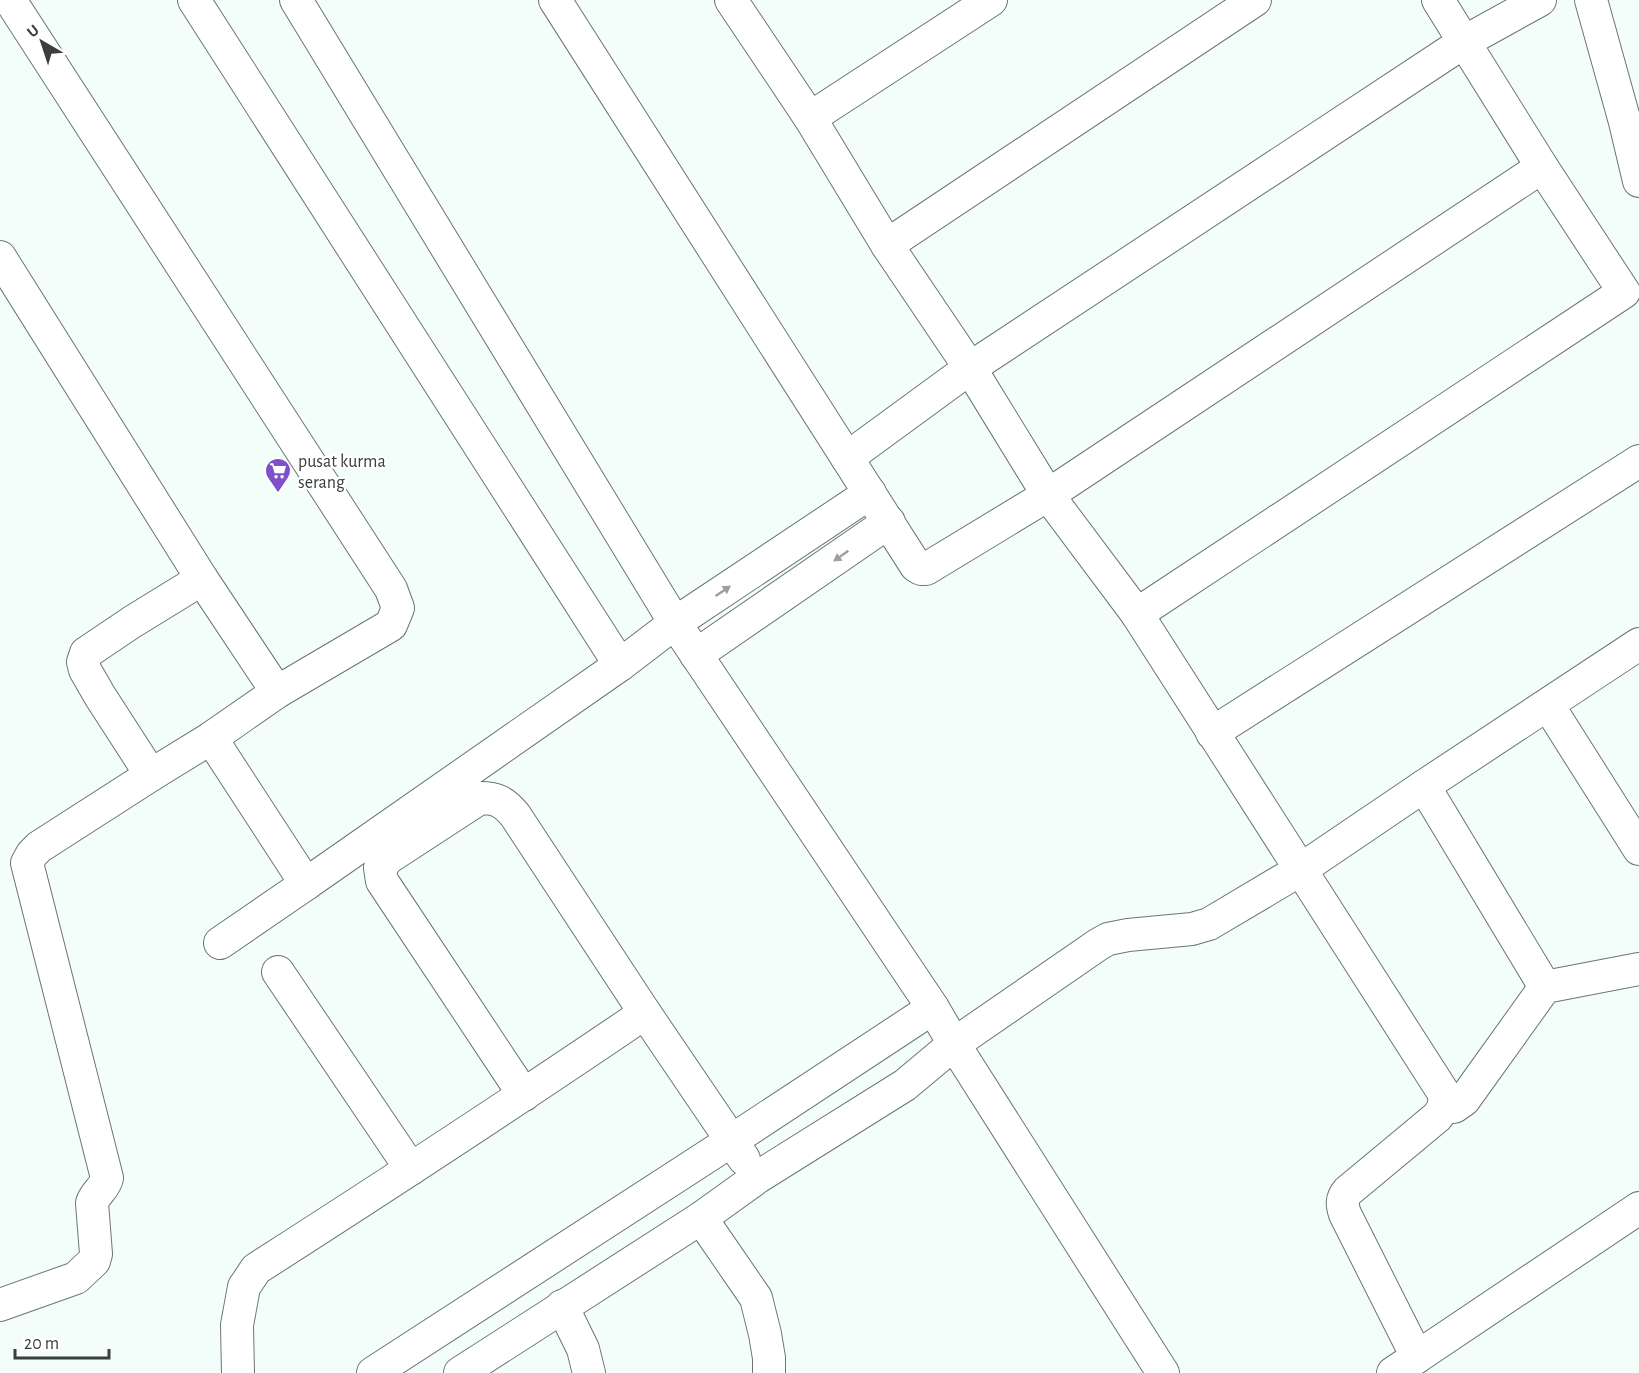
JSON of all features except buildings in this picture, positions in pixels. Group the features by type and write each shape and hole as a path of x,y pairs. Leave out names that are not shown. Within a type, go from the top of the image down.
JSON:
{"street":[{"path":"0,1305 76,1278 94,1261 96,1254 92,1203 106,1184 107,1178 27,863 32,854 151,775 212,738 277,692 391,625 398,608 391,589 10,0"},
{"path":"194,0 620,665"},
{"path":"296,0 675,623 933,1008 1163,1373"},
{"path":"555,0 916,566 921,569 932,566 1048,495 1542,167"},
{"path":"732,0 810,118 887,245 970,368 1048,495 1137,614 1443,1092 1444,1105 1437,1117 1348,1191 1342,1201 1345,1214 1405,1365 1639,1208"},
{"path":"810,118 991,0"},
{"path":"887,245 1255,0"},
{"path":"1137,614 1631,287 1542,167 1438,0"},
{"path":"847,458 970,368 1464,42 1540,0"},
{"path":"1591,0 1632,121 1639,181"},
{"path":"0,257 202,579 277,692"},
{"path":"1212,733 1639,460"},
{"path":"220,943 620,665 675,623 870,493"},
{"path":"696,656 890,522"},
{"path":"151,775 100,696 83,662 86,653 202,579"},
{"path":"460,1373 904,1084 954,1044 1108,939 1128,935 1192,930 1209,924 1300,870 1639,644"},
{"path":"1548,705 1639,849"},
{"path":"212,738 306,884"},
{"path":"1424,786 1545,987"},
{"path":"524,1095 382,881 380,868 388,858 480,798 490,798 506,803 515,814 645,1013 731,1141 758,1177"},
{"path":"1444,1105 1454,1107 1464,1100 1545,987 1639,969"},
{"path":"278,972 411,1169"},
{"path":"373,1373 933,1008"},
{"path":"237,1373 237,1325 244,1287 256,1269 524,1095 645,1013"},
{"path":"701,1218 756,1298 765,1334 770,1373"},
{"path":"562,1306 583,1349 589,1373"}],"place":[{"name":"pusat kurma serang","path":"278,494"}]}
